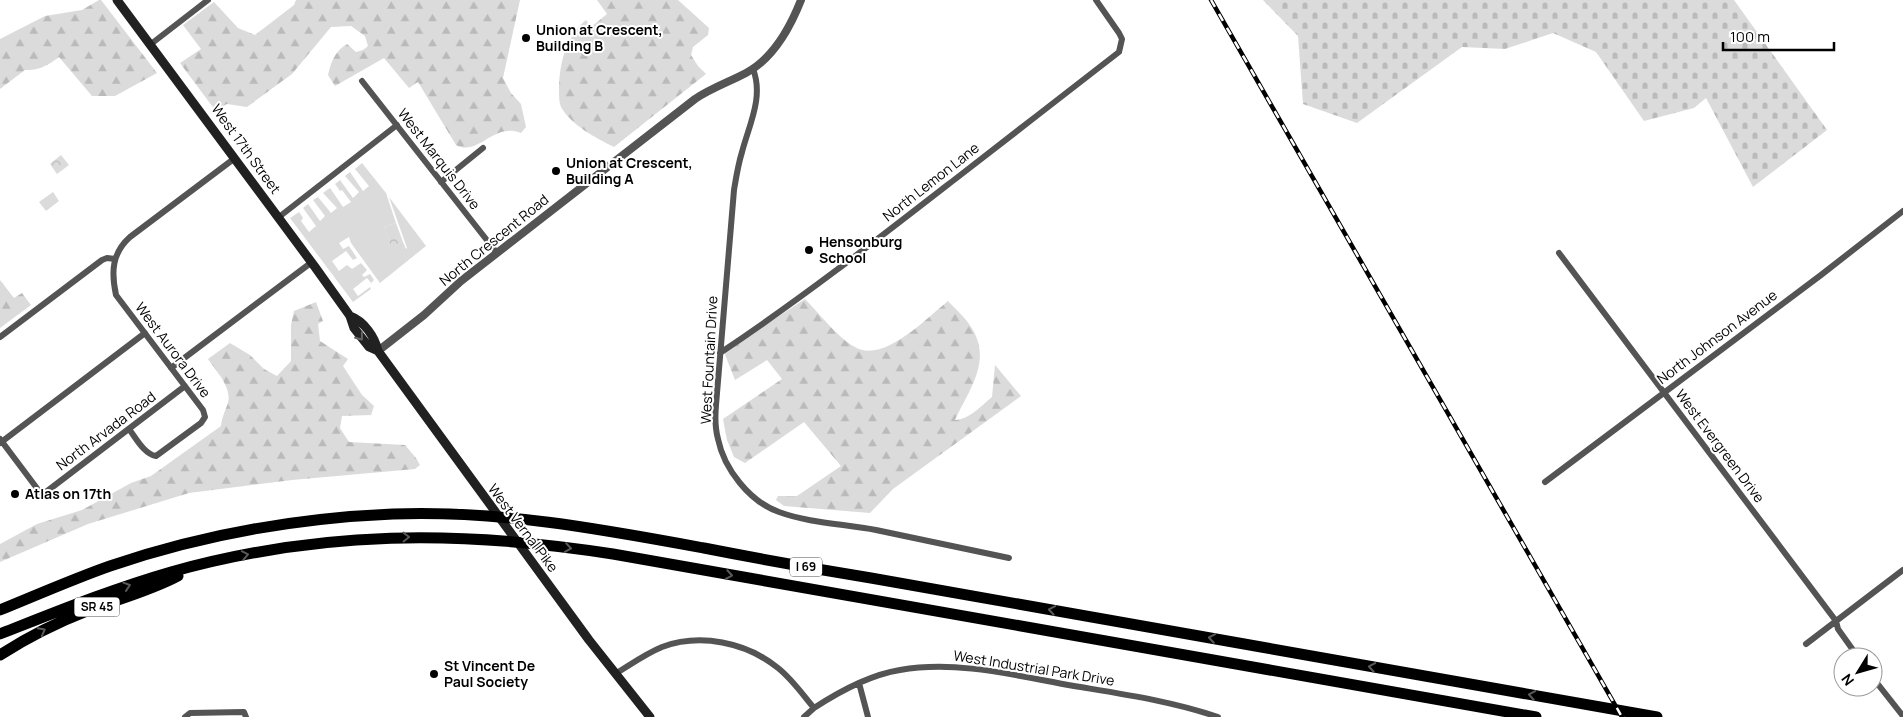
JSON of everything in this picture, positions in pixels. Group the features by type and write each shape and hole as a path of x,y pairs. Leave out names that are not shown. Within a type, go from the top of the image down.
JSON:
{"highway":[{"name":"I 69","path":"0,610 129,560 244,531 324,519 420,514 474,514 582,526 1652,716"},
{"name":"I 69","path":"0,634 120,588 197,566 276,549 384,538 465,538 558,546 622,556 1536,717"},
{"name":"SR 45","path":"0,655 64,620 102,605 155,588 197,566"},
{"path":"0,605 36,595"}],"main road":[{"name":"West 17th Street","path":"117,0 350,316 361,322 375,341 378,352"},
{"name":"West Vernal Pike","path":"378,352 532,563 615,674 650,717"}],"street":[{"path":"151,44 208,0"},
{"path":"753,69 780,41 801,0"},
{"name":"North Lemon Lane","path":"720,354 799,298 1119,52 1122,39 1096,0"},
{"name":"North Crescent Road","path":"378,352 497,253 702,94 753,69"},
{"name":"West Fountain Drive","path":"753,69 757,84 756,106 740,158 734,190 716,405 718,439 724,456 735,476 748,491 777,512 1010,558"},
{"name":"West Marquis Drive","path":"362,80 497,253"},
{"path":"279,218 397,125"},
{"path":"441,182 483,148"},
{"path":"0,337 102,260 107,258 115,259 121,246 130,237 235,158"},
{"name":"North Johnson Avenue","path":"1545,482 1903,211"},
{"name":"West Evergreen Drive","path":"1559,253 1836,621 1838,629 1851,647"},
{"name":"West Aurora Drive","path":"115,259 113,273 116,295 203,410 205,417 201,423 156,456 150,455 129,429"},
{"path":"171,368 312,262"},
{"path":"1,441 145,333"},
{"name":"North Arvada Road","path":"1,441 42,496 185,386"},
{"path":"1806,644 1903,570"},
{"path":"615,674 644,656 676,643 705,640 725,643 738,646 766,659 788,677 814,708"},
{"name":"West Industrial Park Drive","path":"804,717 814,708 860,683 899,670 938,666 969,668 1178,704 1218,717"},
{"path":"860,683 868,717"},
{"path":"1883,691 1903,716"},
{"path":"185,717 190,713 244,712 246,717"}],"green space":[{"path":"101,0 157,73 115,96 92,96 59,57 43,67 35,70 25,70 0,89 0,39 45,16 82,10"},
{"path":"296,0 520,0 503,78 511,93 521,104 526,127 521,133 502,132 472,147 456,145 418,82 409,88 384,58 335,86 328,75 332,61 337,53 347,44 356,52 368,46 365,36 351,26 331,27 292,74 247,107 227,104 215,110 180,63 201,49 183,25 214,2 238,28 255,35 294,5"},
{"path":"597,0 678,0 709,28 708,35 693,47 691,55 706,74 614,147 592,135 571,120 561,107 559,99 560,72 568,43 586,20 591,27 607,14"},
{"path":"1263,0 1734,0 1827,130 1753,187 1706,98 1694,108 1644,121 1596,52 1553,33 1505,49 1462,47 1357,123 1303,104 1298,36"},
{"path":"61,155 69,165 57,174 50,164"},
{"path":"362,163 386,193 396,223 384,227 391,245 403,242 407,248 389,197 426,246 380,283 351,243 349,237 339,243 343,249 349,246 357,258 353,260 346,251 332,261 339,271 347,265 352,269 361,263 367,270 362,275 364,277 370,274 374,280 371,283 367,278 353,289 358,296 370,287 371,289 353,302 290,218 299,212 303,218 301,221 309,232 316,226 303,208 308,204 320,221 325,216 313,200 318,197 331,213 337,208 323,193 330,188 343,207 351,202 335,184 340,180 353,198 359,192 345,176 350,172 363,191 369,186 355,169"},
{"path":"53,192 59,201 46,211 39,202"},
{"path":"396,223 403,242 391,246 384,227"},
{"path":"0,280 14,298 22,293 31,305 0,328"},
{"path":"805,299 830,327 845,340 859,349 870,351 894,343 948,301 971,327 980,351 976,375 955,420 970,415 992,397 995,365 1021,396 893,489 870,513 784,506 776,500 778,496 797,496 841,466 804,422 745,463 734,457 727,440 723,419 782,379 767,360 735,380 724,352"},
{"path":"316,302 323,321 318,324 320,341 348,359 343,366 362,395 374,406 371,415 342,416 340,428 349,442 405,445 420,465 415,469 292,480 189,493 88,524 0,562 0,544 37,524 82,510 131,483 151,476 221,426 228,403 228,391 208,359 230,343 250,355 264,369 277,376 291,361 291,325 294,311"}],"railway":[{"path":"1211,0 1622,717"}],"place":[{"name":"Union at Crescent, Building B","path":"526,38"},
{"name":"Union at Crescent, Building A","path":"556,171"},
{"name":"Hensonburg School","path":"809,250"},
{"name":"Atlas on 17th","path":"15,494"},
{"name":"St Vincent De Paul Society","path":"434,674"}]}
